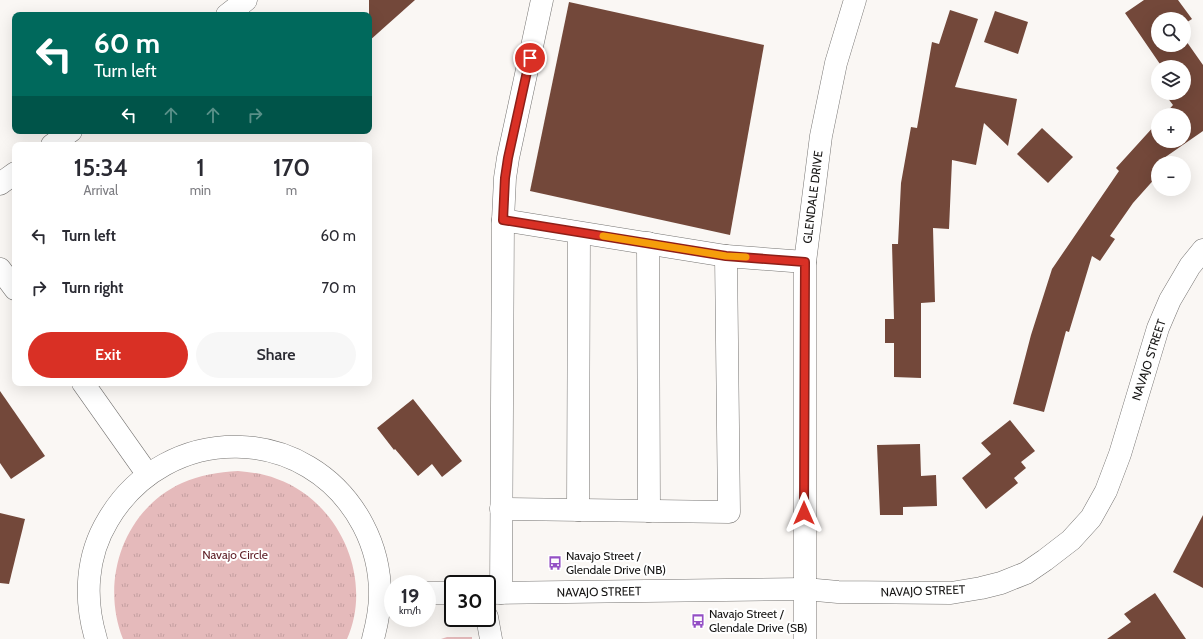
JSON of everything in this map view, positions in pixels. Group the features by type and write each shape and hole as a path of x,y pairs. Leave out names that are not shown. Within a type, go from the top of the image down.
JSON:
{"street":[{"path":"231,12 246,0"},
{"path":"495,575 501,508 503,220 505,178 542,0"},
{"name":"GLENDALE DRIVE","path":"805,639 805,262 821,136 836,63 855,0"},
{"path":"56,142 67,134"},
{"path":"0,184 12,175"},
{"path":"503,220 726,256 805,262"},
{"path":"578,510 579,233"},
{"path":"648,243 649,511"},
{"name":"NAVAJO STREET","path":"496,593 805,589 838,592 951,593 981,588 1026,573 1071,540 1091,518 1106,491 1120,454 1158,328 1170,300 1190,266 1203,250"},
{"path":"501,508 729,512 726,256"},
{"path":"0,269 12,285"},
{"path":"85,386 148,474"},
{"path":"96,639 91,623 88,599 89,576 94,552 102,529 114,509 130,490 148,474 167,463 192,452 218,447 246,447 272,451 298,461 321,476 341,494 358,515 370,539 384,585"},
{"path":"373,639 384,602"},
{"path":"489,627 491,639"}],"green space":[{"name":"Navajo Circle","path":"238,471 272,477 299,490 318,505 334,523 345,544 353,567 356,591 354,616 347,639 123,639 117,617 114,594 116,571 122,549 131,529 145,511 162,495 182,483 209,474"},
{"path":"447,637 472,637 472,639 441,639"}],"building":[{"path":"369,0 415,0 372,38 372,12 369,12"},
{"path":"1144,0 1178,0 1187,12 1151,12 1151,51 1125,13"},
{"path":"569,2 764,45 730,235 530,191"},
{"path":"950,10 978,19 955,87 1017,99 1008,146 984,123 976,165 952,160 949,229 933,228 935,302 921,303 921,378 894,377 894,343 885,343 885,319 894,319 892,244 898,244 901,183 911,127 917,128 932,42 939,44"},
{"path":"995,11 1028,22 1018,54 984,42"},
{"path":"1191,48 1203,65 1203,131 1191,139 1191,108 1170,108 1173,105 1169,100 1191,100 1191,60 1157,60 1152,52 1191,52"},
{"path":"1042,128 1073,157 1048,183 1017,154"},
{"path":"1151,130 1151,148 1178,148 1167,156 1151,156 1151,183 1133,203 1110,236 1115,239 1100,261 1092,256 1069,332 1066,331 1044,412 1013,404 1031,335 1052,269 1119,171 1116,168"},
{"path":"0,391 45,456 11,479 0,463"},
{"path":"413,399 462,461 442,477 432,464 418,476 395,449 394,450 377,428"},
{"path":"1010,420 1035,451 1021,462 1026,468 1014,478 1018,483 986,509 962,478 991,454 981,443"},
{"path":"920,444 921,476 936,475 937,506 903,507 903,515 880,515 877,445"},
{"path":"0,513 25,519 9,584 0,583"},
{"path":"1203,515 1203,588 1173,572"},
{"path":"1155,593 1186,639 1107,639 1131,622 1124,614"}],"slow traffic":[{"path":"603,236 726,256 746,257"}],"place":[{"name":"Navajo Street / Glendale Drive (NB)","path":"555,563"},
{"name":"Navajo Street / Glendale Drive (SB)","path":"698,621"}],"route":[{"path":"530,58 508,158 505,178 503,220 726,256 805,262 804,513"}]}
